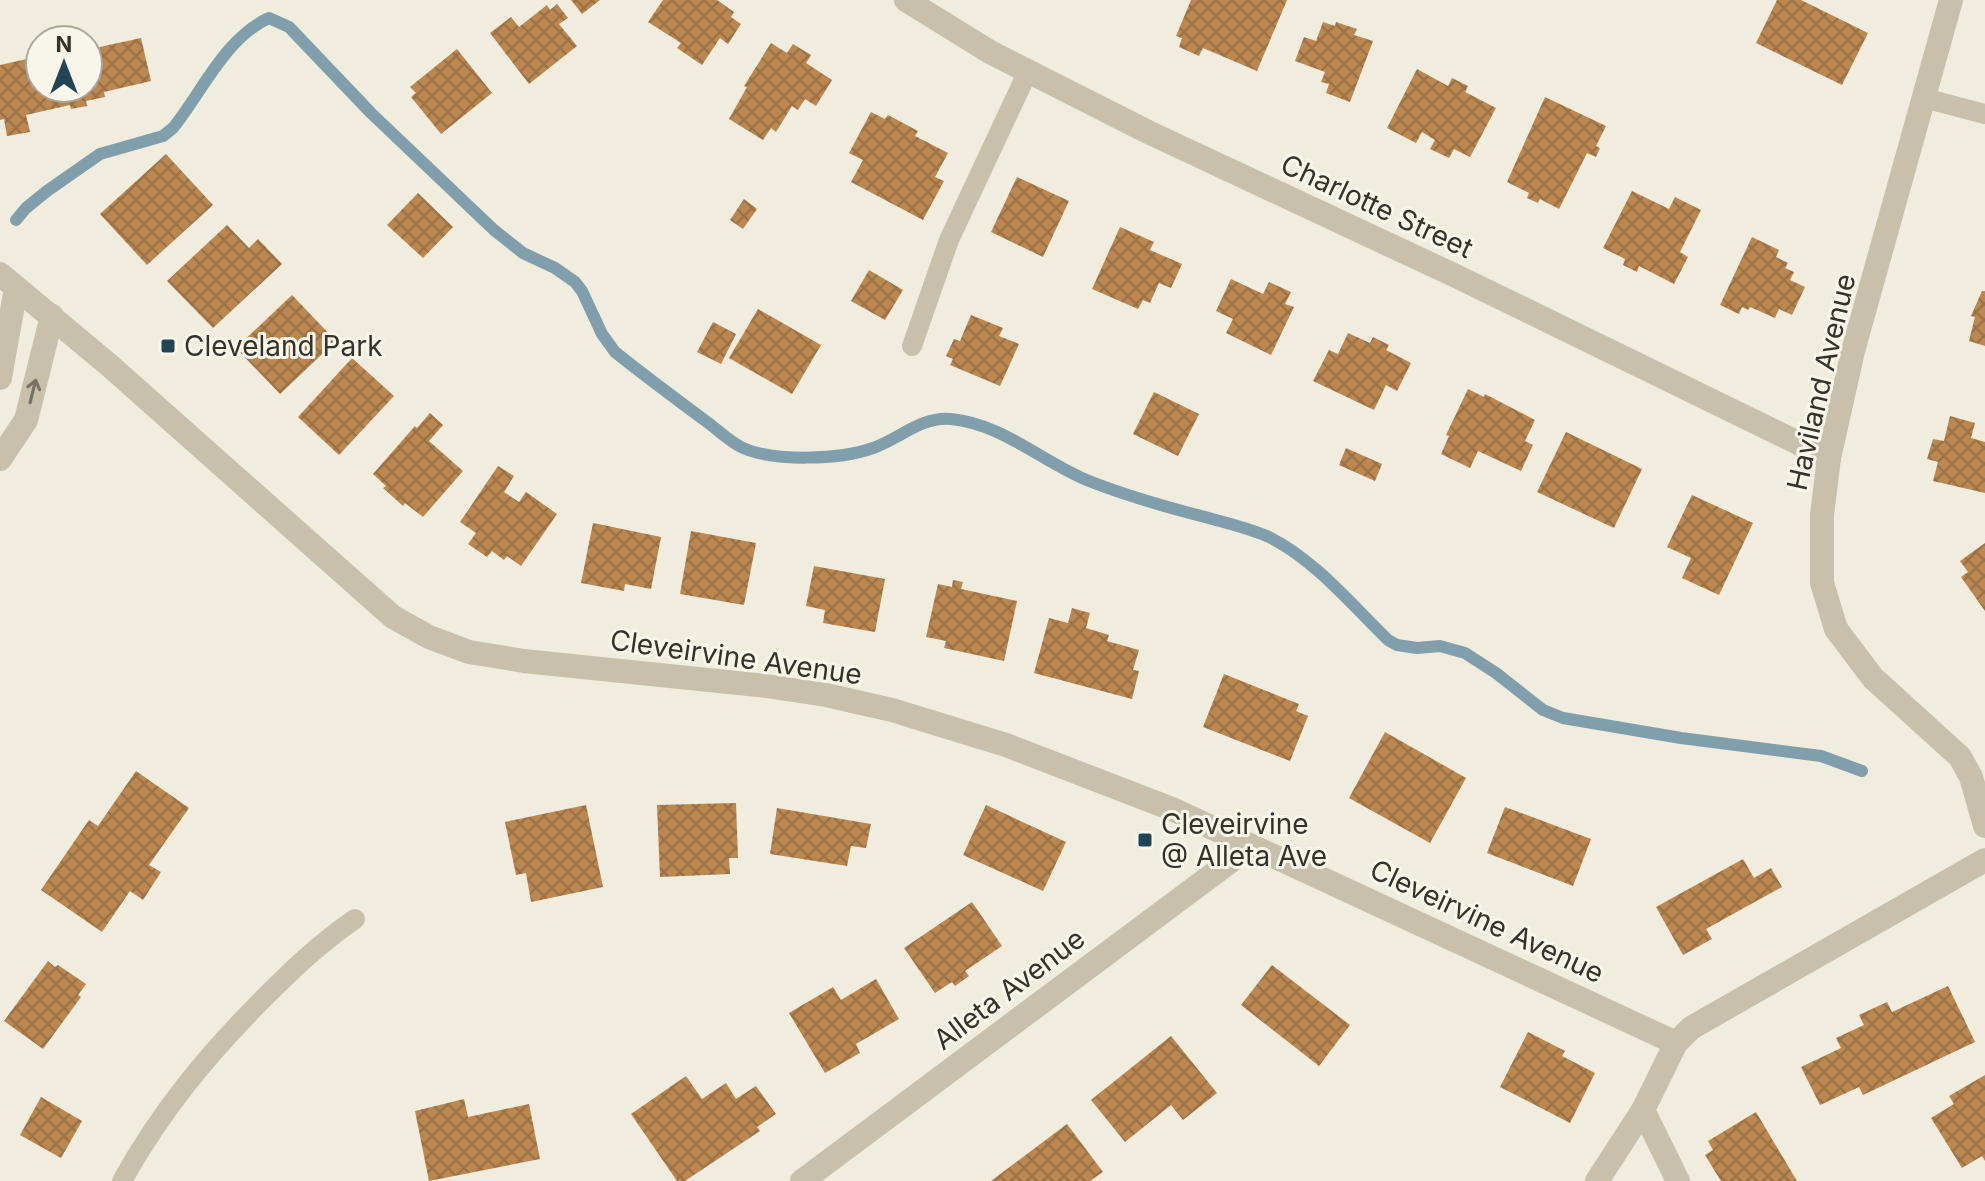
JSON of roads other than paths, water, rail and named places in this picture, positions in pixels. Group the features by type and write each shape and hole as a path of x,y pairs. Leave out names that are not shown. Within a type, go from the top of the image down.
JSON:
{"street":[{"name":"Charlotte Street","path":"906,0 990,52 1148,132 1458,277 1829,458"},
{"name":"Haviland Avenue","path":"1951,0 1853,351 1829,458 1822,515 1822,583 1836,629 1873,678 1978,774 1985,826"},
{"name":"Cleveirvine Avenue","path":"8,281 52,316 393,617 429,637 469,652 524,661 766,686 892,710 1006,745 1172,809 1676,1043"},
{"path":"0,378 8,281"},
{"path":"0,459 26,420 52,316"},
{"name":"Alleta Avenue","path":"802,1181 1251,846"},
{"path":"1597,1181 1643,1110 1676,1043 1691,1028 1985,860"},
{"path":"1643,1110 1678,1181"}],"lane":[{"path":"912,346 949,240 1028,71"},
{"path":"1924,98 1985,114"},
{"path":"122,1181 143,1144 186,1082 219,1043 317,945 355,919"}],"waterway":[{"path":"16,220 47,191 100,154 163,136 184,114 227,52 253,27 269,18 289,27 371,113 494,230 523,253 555,268 575,282 615,352 741,447 770,455 825,457 873,448 930,421 951,419 970,422 1005,436 1089,481 1269,537 1317,570 1388,640 1397,645 1417,648 1440,646 1465,653 1543,710 1563,718 1681,738 1821,756 1862,771"}],"place":[{"name":"Cleveland Park","path":"168,346"},
{"name":"Cleveirvine @ Alleta Ave","path":"1145,840"}]}
